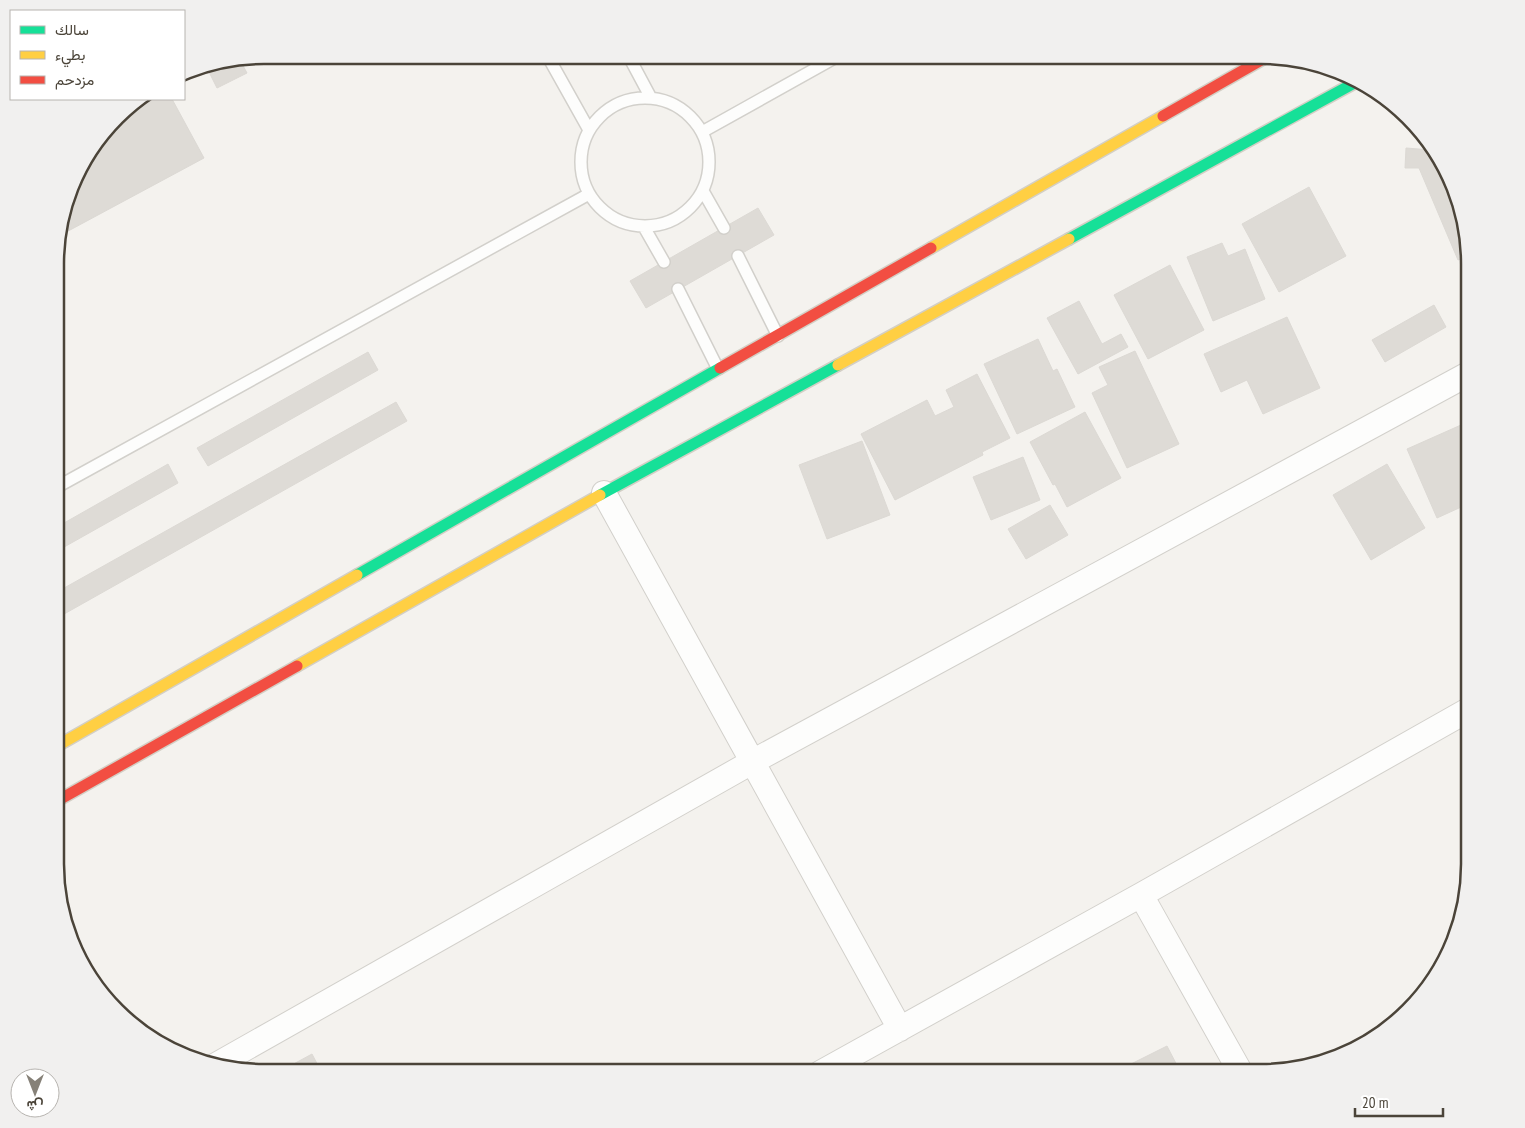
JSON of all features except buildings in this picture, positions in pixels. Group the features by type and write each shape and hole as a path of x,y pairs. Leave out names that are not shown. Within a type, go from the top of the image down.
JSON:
{"street":[{"path":"64,742 1254,64"},
{"path":"64,797 604,492 1351,85"},
{"path":"225,1060 752,762 1461,378"},
{"path":"604,492 900,1029"},
{"path":"836,1064 1461,714"},
{"path":"1141,895 1236,1064"}],"lane":[{"path":"552,64 589,130"},
{"path":"633,64 651,98"},
{"path":"702,132 824,64"},
{"path":"651,98 669,102 685,111 707,141 710,159 708,177 703,191 690,209 675,220 658,226 644,227 621,223 605,214 592,200 584,184 580,166 582,147 589,130 600,116 615,105 633,99 651,98"},
{"path":"703,191 724,228"},
{"path":"64,482 589,194"},
{"path":"644,227 664,262"},
{"path":"738,256 778,336"},
{"path":"678,289 718,370"}],"traffic: fast":[{"path":"1069,239 1351,85"},
{"path":"600,495 838,365"},
{"path":"357,575 720,368"}],"traffic: slow":[{"path":"931,248 1163,116"},
{"path":"838,365 1069,239"},
{"path":"297,666 600,495"},
{"path":"64,742 357,575"}],"traffic: jam":[{"path":"1163,116 1254,64"},
{"path":"720,368 931,248"},
{"path":"64,797 297,666"}]}
